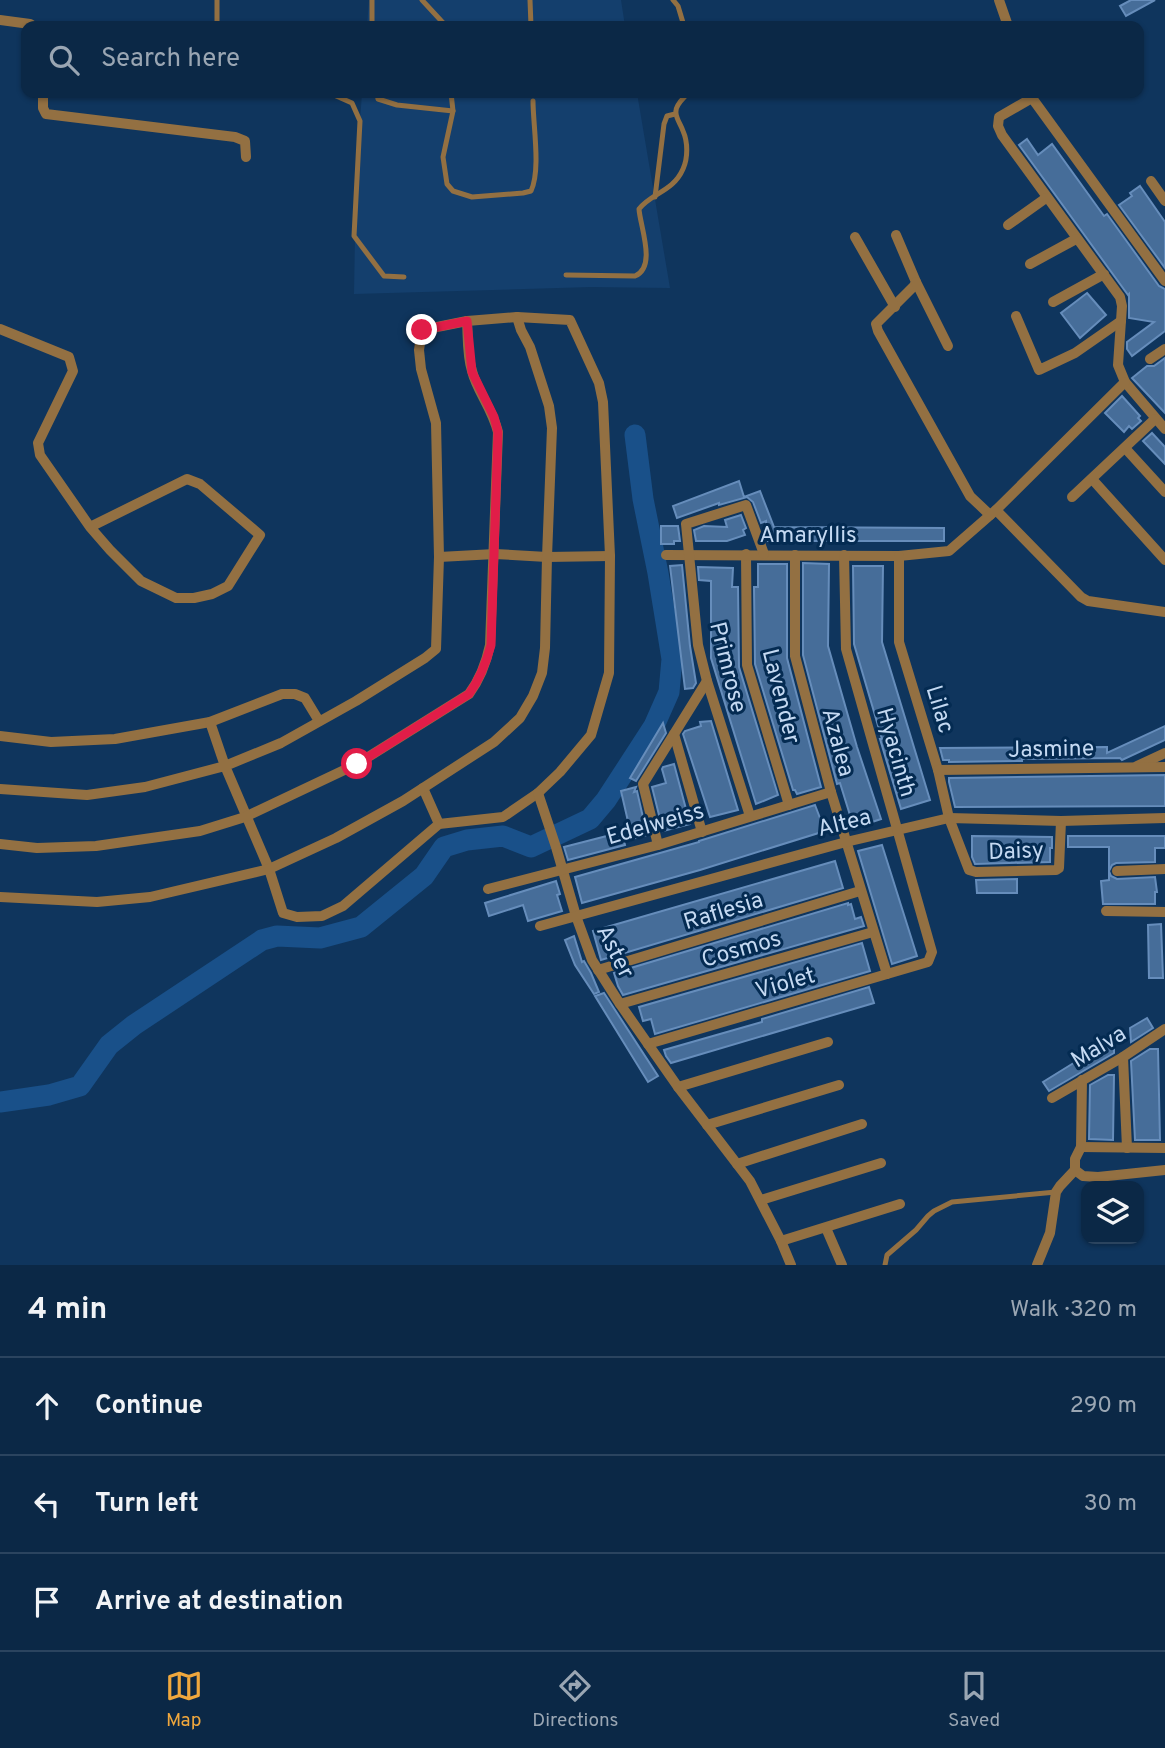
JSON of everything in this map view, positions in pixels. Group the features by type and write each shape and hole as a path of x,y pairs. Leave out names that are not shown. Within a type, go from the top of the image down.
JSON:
{"street":[{"path":"999,0 1006,21"},
{"path":"0,20 21,23"},
{"path":"43,98 46,114 235,136 246,141 246,157"},
{"path":"1027,98 999,117 998,126 1046,198 1120,298 1122,306 1118,365 1125,382 1165,429"},
{"path":"1033,98 1165,281"},
{"path":"1151,181 1165,201"},
{"path":"1008,225 1046,198"},
{"path":"896,235 947,346"},
{"path":"855,237 895,307"},
{"path":"1030,264 1076,239"},
{"path":"1053,302 1104,274"},
{"path":"916,282 876,324 970,496 993,513 1081,597 1088,601 1165,612"},
{"path":"1016,316 1039,370 1075,353 1121,321"},
{"path":"0,897 97,902 150,897 269,869 335,838 423,788 494,742 520,718 542,673 545,648 552,428 549,406 517,317"},
{"path":"0,789 88,795 145,787 225,766 281,743 356,701 436,649 439,557 436,423 421,369 419,350 422,330 467,321 517,317 570,320 599,383 603,402 610,556 609,673 591,735 560,772 538,793 503,817 439,824 344,906 322,916 297,917 283,913 269,869 245,817 225,766 210,722"},
{"path":"0,844 37,848 96,846 200,831 245,817 357,764 469,694 477,684 491,645 498,432 494,417 472,372 467,321"},
{"path":"0,329 69,357 73,371 38,443 38,449 90,527 141,581 176,598 212,594 228,586 260,535 200,484 187,479 90,527"},
{"path":"1150,359 1165,349"},
{"path":"993,513 1125,382"},
{"path":"1072,497 1155,419"},
{"path":"1125,448 1165,492"},
{"path":"1092,480 1165,560"},
{"name":"Primrose","path":"750,817 698,645 686,524 746,505 764,554"},
{"name":"Amaryllis","path":"666,555 899,556 949,551 993,513"},
{"path":"439,557 495,554 547,558 610,556"},
{"name":"Lavender","path":"746,554 747,665 789,804"},
{"name":"Azalea","path":"794,555 794,656 831,792 887,974"},
{"name":"Hyacinth","path":"844,555 846,649 932,952 931,957"},
{"name":"Lilac","path":"899,556 900,642 938,770 949,818 969,870"},
{"path":"658,845 643,784 707,681"},
{"path":"0,736 51,742 103,740 210,722 282,694 295,694 305,698 319,721"},
{"path":"674,734 702,832"},
{"path":"1134,768 1165,752"},
{"name":"Jasmine","path":"938,770 1165,767"},
{"path":"423,788 439,824"},
{"name":"Edelweiss","path":"488,888 658,845 831,792"},
{"name":"Aster","path":"538,793 592,960 678,1087 750,1181 792,1265"},
{"name":"Altea","path":"540,926 846,842 949,818 1061,821 1165,818"},
{"name":"Daisy","path":"969,870 1056,870 1059,868 1061,821"},
{"path":"1117,871 1165,869"},
{"name":"Raflesia","path":"598,970 860,891"},
{"path":"1106,911 1165,912"},
{"name":"Cosmos","path":"620,1004 873,932"},
{"name":"Violet","path":"648,1044 928,962 931,957"},
{"name":"Malva","path":"1052,1098 1165,1029"},
{"path":"678,1087 828,1042"},
{"path":"1123,1057 1127,1148"},
{"path":"1037,1265 1050,1233 1056,1192 1075,1170 1075,1159 1081,1147 1082,1080"},
{"path":"707,1125 839,1085"},
{"path":"737,1164 863,1124"},
{"path":"1081,1147 1165,1148"},
{"path":"761,1200 881,1163"},
{"path":"1075,1170 1083,1176 1098,1177 1165,1170"},
{"path":"1134,1173 1135,1181"},
{"path":"780,1241 900,1204"},
{"path":"825,1228 842,1265"}],"lane":[{"path":"217,0 217,21"},
{"path":"372,0 372,21"},
{"path":"422,0 441,21"},
{"path":"530,0 531,21"},
{"path":"673,0 682,21"},
{"path":"341,98 352,103 360,121 354,236 384,276 404,277"},
{"path":"378,98 397,105 453,111"},
{"path":"452,98 453,111 443,157 447,184 453,191 472,197 531,191 534,185 536,139 533,101"},
{"path":"566,275 635,276 644,270 646,251 639,209 678,179 685,167 687,144 676,114 676,108 684,98"},
{"path":"655,197 664,124 667,116 676,114"},
{"path":"885,1265 887,1255 928,1216 952,1202 1056,1192"}],"shaded area":[{"path":"369,0 621,0 624,21 367,21"},
{"path":"362,98 638,98 670,288 591,287 354,294 356,175"}],"building":[{"path":"1131,0 1155,0 1126,16 1120,6"},
{"path":"1027,139 1038,155 1052,144 1104,216 1107,214 1159,286 1165,289 1165,331 1132,356 1127,349 1127,342 1154,322 1129,318 1129,294 1019,145"},
{"path":"1140,186 1165,222 1165,268 1119,205"},
{"path":"1087,293 1106,315 1080,338 1061,313"},
{"path":"1165,358 1165,413 1132,378 1147,366 1154,366"},
{"path":"1122,396 1140,416 1138,418 1141,421 1132,429 1129,426 1124,432 1105,413"},
{"path":"1152,433 1165,447 1165,464 1143,441"},
{"path":"739,481 744,497 760,491 774,527 944,528 944,541 768,541 766,521 761,523 753,502 747,497 719,503 677,518 673,506"},
{"path":"741,515 746,528 743,530 745,535 727,541 696,541 694,530 704,526 727,527 725,520"},
{"path":"661,526 678,526 680,541 661,544"},
{"path":"803,563 829,564 828,646 881,819 854,828 840,783 837,784 803,655"},
{"path":"758,564 787,564 787,658 821,787 797,794 793,790 755,664 754,587 758,587"},
{"path":"682,565 696,683 693,688 685,689 670,566"},
{"path":"853,566 883,566 882,642 930,800 901,809 854,644"},
{"path":"698,567 733,568 732,587 738,587 739,667 778,795 756,804 711,658 711,581 699,580"},
{"path":"711,721 738,810 710,817 683,734 701,726 700,722"},
{"path":"663,723 666,733 636,781 630,778"},
{"path":"1165,726 1165,740 1122,760 1022,759 949,762 943,760 940,748 1107,747 1107,753"},
{"path":"674,764 690,824 663,831 652,787 666,783 662,769"},
{"path":"1165,775 1165,806 955,807 949,782 949,778"},
{"path":"636,787 634,792 637,791 647,835 624,841 625,845 568,860 564,847 630,830 621,791"},
{"path":"815,805 825,831 582,903 575,877 699,842"},
{"path":"972,836 1052,837 1050,862 975,864 972,857"},
{"path":"1068,836 1165,836 1165,848 1155,848 1155,862 1116,863 1109,871 1109,847 1068,847"},
{"path":"882,845 917,956 892,964 858,851"},
{"path":"835,861 843,888 601,960 593,931"},
{"path":"1109,871 1111,876 1117,879 1155,877 1155,904 1103,904 1101,881 1109,880"},
{"path":"1017,879 1017,893 977,893 976,880"},
{"path":"556,881 562,911 528,921 523,905 489,916 485,903"},
{"path":"851,904 855,919 861,917 864,926 623,995 618,986 614,973"},
{"path":"1161,924 1163,978 1149,978 1148,925"},
{"path":"574,936 582,962 584,961 591,973 599,992 594,994 575,965 565,940"},
{"path":"862,943 870,971 655,1034 651,1019 643,1021 639,1007"},
{"path":"869,987 874,1003 671,1063 664,1050 762,1022 762,1019"},
{"path":"604,993 658,1076 648,1082 595,996"},
{"path":"1147,1018 1153,1028 1131,1042 1130,1028"},
{"path":"1114,1038 1114,1053 1049,1091 1043,1082"},
{"path":"1150,1049 1158,1049 1160,1140 1135,1140 1131,1061"},
{"path":"1108,1075 1114,1075 1113,1140 1089,1139 1090,1085"}],"waterway":[{"path":"0,1102 49,1095 80,1086 109,1045 134,1025 262,940 277,936 320,938 361,927 424,876 444,847 467,840 503,836 531,847 590,819 606,800 654,726 669,692 672,659 643,499 635,435"}],"route":[{"path":"357,764 469,694 477,684 491,645 498,432 494,417 472,372 467,321 422,330"}]}
